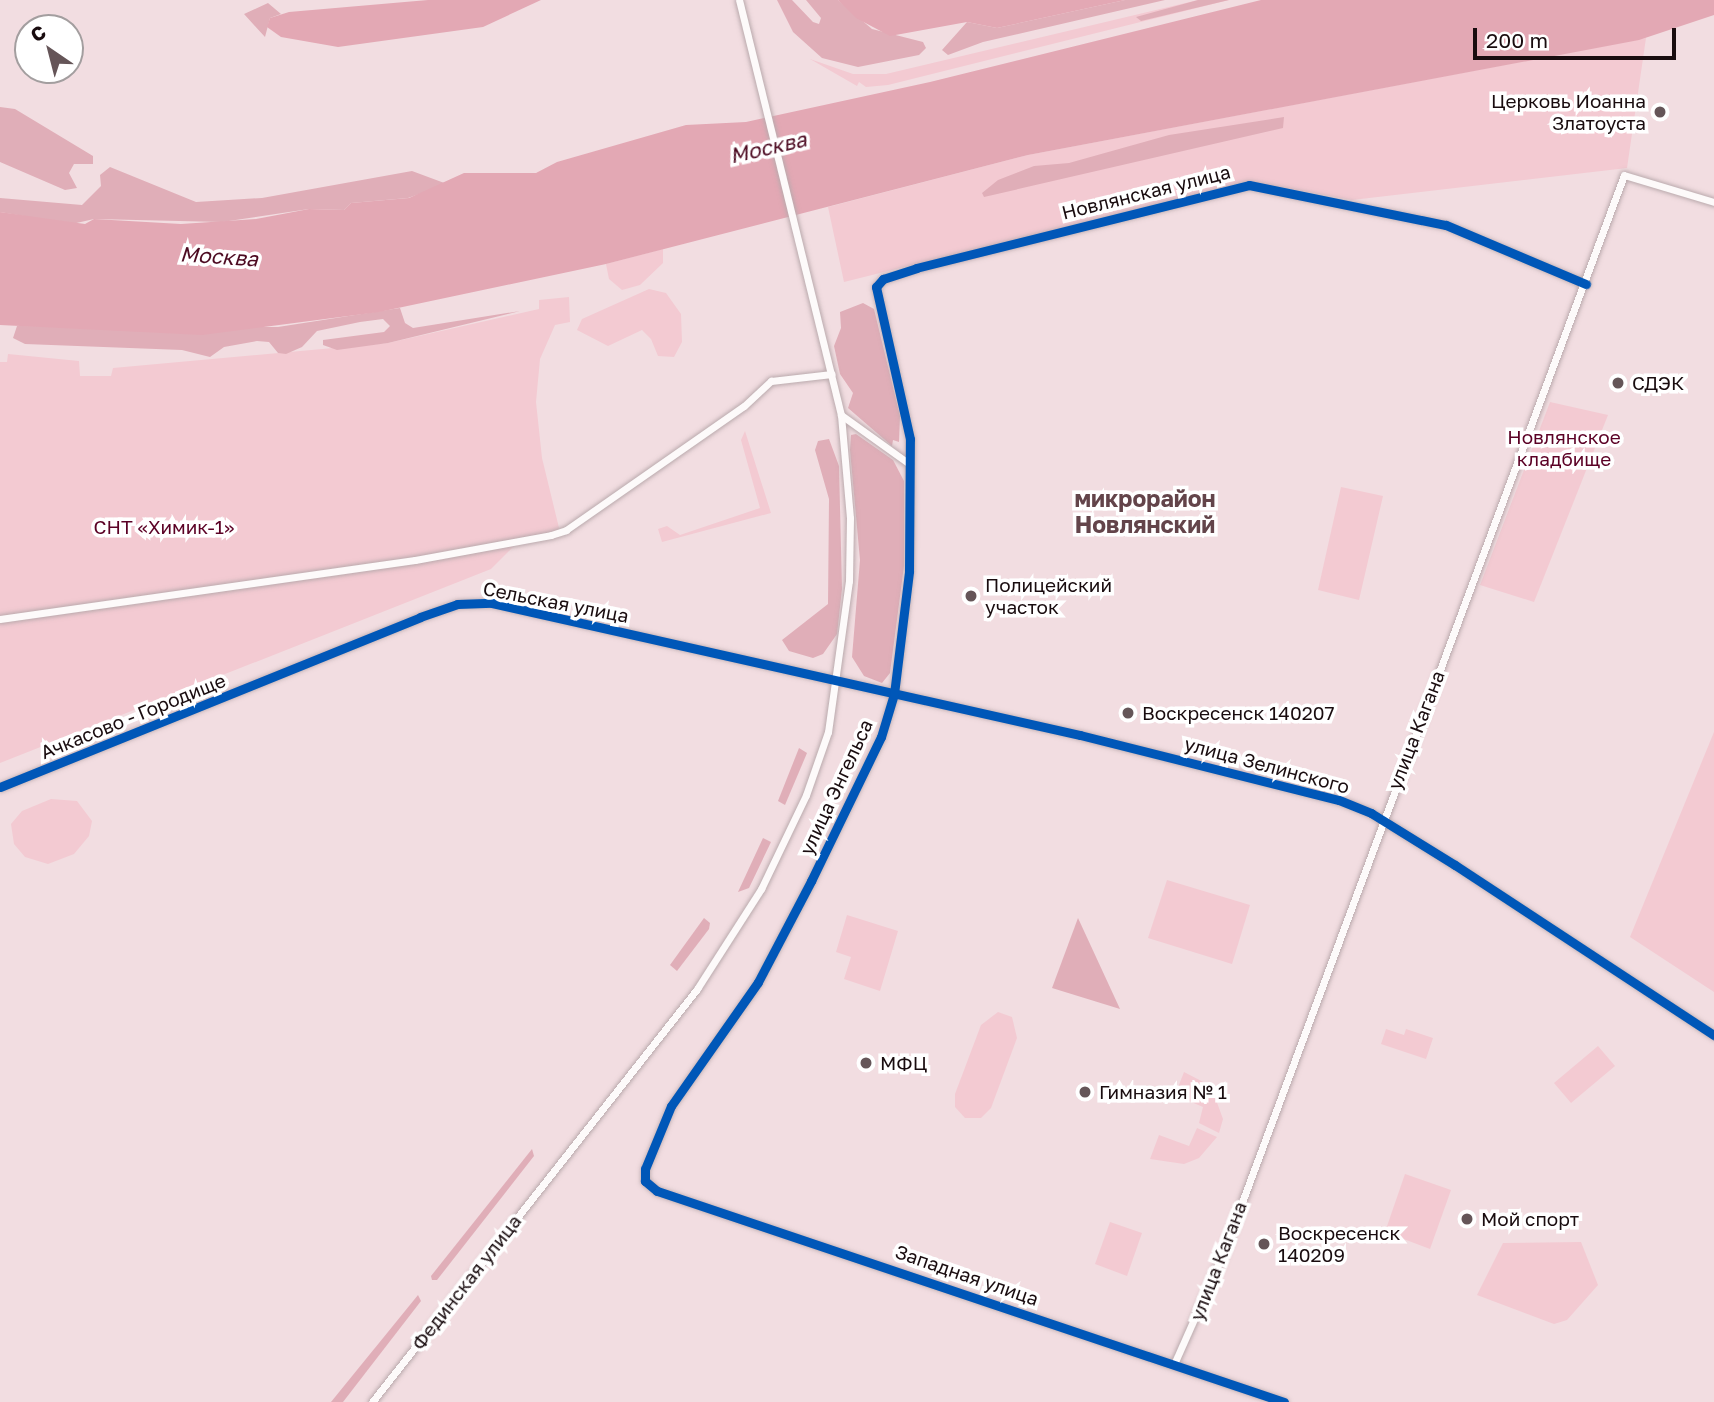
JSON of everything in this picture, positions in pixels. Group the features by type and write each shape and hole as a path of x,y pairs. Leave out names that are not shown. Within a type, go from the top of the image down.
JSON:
{"street":[{"name":"Фединская улица","path":"372,1402 697,989 761,890 806,794 828,732 847,604 850,518 841,415 806,257 739,0"},
{"name":"улица Кагана","path":"1175,1362 1222,1256 1382,820 1586,284 1624,175 1714,202"},
{"name":"Новлянская улица","path":"876,287 883,279 916,268 1249,185 1446,225 1586,284"},
{"name":"улица Энгельса","path":"644,1178 671,1106 751,993 811,881 881,737 894,694 909,571 910,443 908,419 876,287"},
{"path":"0,619 427,558 551,535 566,530 736,412 771,381 832,374"},
{"path":"841,415 908,463"},
{"path":"899,458 910,443"},
{"name":"Сельская улица","path":"278,676 440,609 480,603 836,682"},
{"name":"Ачкасово - Городище","path":"0,787 278,676"},
{"name":"улица Зелинского","path":"836,682 1284,784 1339,800 1382,820 1714,1035"},
{"name":"Западная улица","path":"644,1178 657,1191 1175,1362 1284,1402"}],"green space":[{"path":"1198,0 1229,0 888,85 866,87 859,82 857,86 810,59 853,74 886,74"},
{"path":"1646,38 1627,168 1352,200 1248,181 844,282 828,207 1028,155"},
{"path":"663,249 663,263 640,285 622,290 609,279 606,264"},
{"path":"649,289 666,293 681,314 682,342 674,357 658,356 651,339 642,330 608,346 577,330 582,319"},
{"name":"СНТ «Химик-1»","path":"569,297 570,322 555,325 540,359 536,402 542,458 560,532 518,542 491,569 0,763 0,362 7,362 8,354 79,361 80,376 111,376 113,368 388,343 539,309 539,300"},
{"name":"Новлянское кладбище","path":"1550,402 1608,415 1534,602 1480,585"},
{"path":"745,431 771,513 662,542 658,529 667,526 680,535 760,508 741,440"},
{"path":"1341,487 1383,496 1359,600 1318,590"},
{"path":"1714,732 1714,992 1630,937"},
{"path":"51,799 77,801 92,821 89,836 74,854 48,864 25,857 14,844 11,824 22,811"},
{"path":"1167,880 1250,905 1232,964 1148,938"},
{"path":"847,915 898,931 880,991 844,979 851,957 836,952"},
{"path":"998,1012 1012,1017 1017,1038 991,1108 981,1118 965,1118 955,1107 955,1094 981,1025"},
{"path":"1386,1029 1404,1035 1406,1029 1433,1038 1426,1059 1381,1044"},
{"path":"1598,1046 1615,1066 1571,1103 1554,1083"},
{"path":"1184,1072 1211,1086 1223,1119 1219,1133 1199,1123 1203,1107 1175,1095"},
{"path":"1197,1128 1217,1137 1199,1158 1184,1164 1150,1159 1159,1135 1189,1146"},
{"path":"1405,1174 1451,1190 1430,1249 1385,1232"},
{"path":"1110,1222 1142,1233 1127,1276 1095,1264"},
{"path":"1581,1242 1598,1285 1567,1320 1554,1324 1477,1295 1503,1243"}],"shaded area":[{"path":"777,0 792,0 813,22 819,24 821,18 806,0 838,0 872,29 923,42 926,48 919,55 858,67 822,58 793,32"},
{"path":"1125,0 1165,0 983,42 948,55 942,50 967,22 997,28"},
{"path":"1198,0 1229,0 1141,21 1136,17"},
{"path":"268,3 281,14 270,18 265,37 244,14"},
{"path":"0,107 15,109 93,156 93,164 74,164 69,173 77,188 65,190 0,162"},
{"path":"1284,117 1283,128 984,197 982,193 998,180 1034,166 1069,163 1169,135"},
{"path":"110,167 196,202 262,198 412,171 447,184 408,198 351,203 344,210 309,209 222,222 94,219 72,224 0,212 0,198 82,205 101,186 100,175"},
{"path":"863,303 874,309 900,416 899,442 893,440 892,446 848,408 853,393 840,374 834,346 841,328 840,312"},
{"path":"400,308 405,323 413,328 520,311 388,343 337,350 323,345 323,340 384,332 390,326 383,319 360,322 317,331 302,347 286,354 278,353 269,342 257,341 224,347 210,357 182,350 25,344 13,338 17,326 278,327"},
{"path":"856,434 893,460 904,481 904,566 890,673 882,683 864,676 852,657 860,560 850,450 851,435"},
{"path":"829,439 839,466 842,589 837,634 823,654 813,658 789,651 782,640 828,604 829,499 815,450 818,441"},
{"path":"799,748 807,753 785,805 778,801"},
{"path":"763,838 771,842 749,888 738,892"},
{"path":"704,918 710,923 709,929 677,971 670,965"},
{"path":"1078,918 1120,1009 1052,988"},
{"path":"532,1149 534,1156 437,1280 432,1280 431,1276"},
{"path":"418,1295 421,1301 343,1402 331,1402"}],"water":[{"path":"428,0 541,0 483,27 338,47 281,37 267,27 270,18 289,12"},
{"path":"838,0 1125,0 997,28 967,22 890,36 856,18"},
{"name":"Москва","path":"1261,0 1714,0 1714,15 1639,40 1028,155 606,264 379,312 202,335 0,325 0,212 85,224 94,219 181,224 256,219 309,209 344,210 351,203 409,198 464,173 536,173 557,162 686,125 746,122 930,82"}],"cycle path":[{"path":"1284,1402 657,1191 645,1181 645,1169 671,1106 758,982 811,881 881,737 894,694 909,571 910,439 876,287 883,279 916,268 1249,185 1446,225 1586,284"},
{"path":"0,787 420,617 457,604 492,603 1080,735 1339,800 1371,813 1455,865 1714,1035"}],"place":[{"name":"Церковь Иоанна Златоуста","path":"1660,112"},
{"name":"СДЭК","path":"1618,383"},
{"name":"Полицейский участок","path":"971,596"},
{"name":"Воскресенск 140207","path":"1128,713"},
{"name":"МФЦ","path":"866,1063"},
{"name":"Гимназия № 1","path":"1085,1092"},
{"name":"Мой спорт","path":"1467,1219"},
{"name":"Воскресенск 140209","path":"1264,1244"}],"district":[{"name":"микрорайон Новлянский","path":"1145,511"}]}
